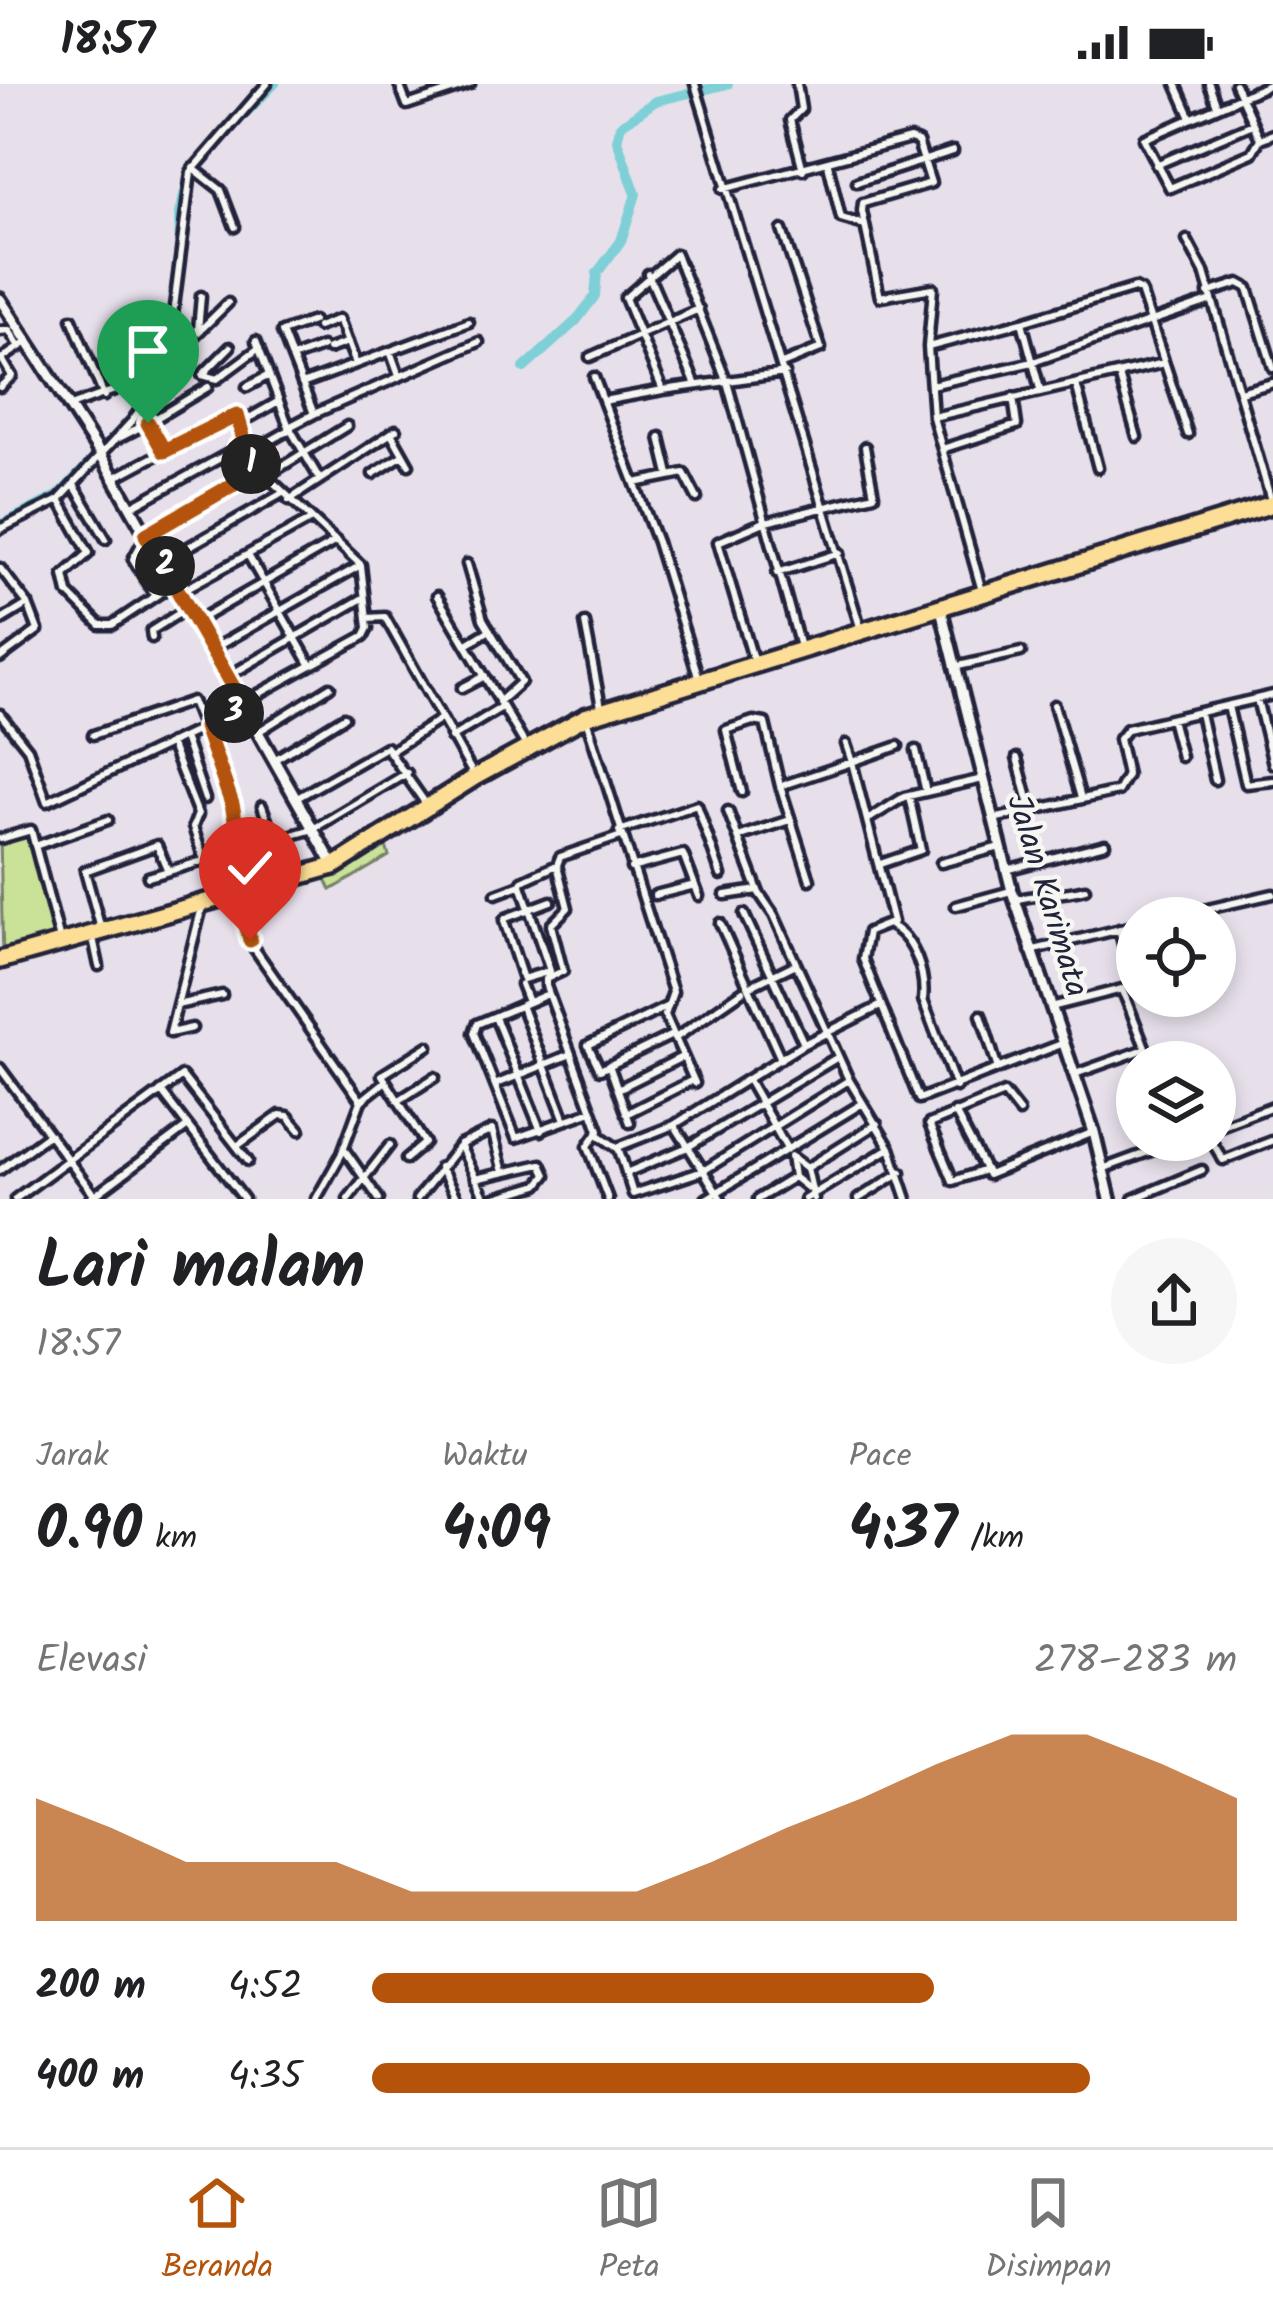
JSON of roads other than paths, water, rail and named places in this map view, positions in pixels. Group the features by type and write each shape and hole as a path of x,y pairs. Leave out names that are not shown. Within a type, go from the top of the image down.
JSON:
{"highway":[{"path":"1,956 61,944 334,866 526,746 594,714 1272,504"}],"street":[{"path":"165,365 183,210 193,169 267,84"},
{"path":"399,84 407,105 470,84"},
{"path":"796,84 801,109 790,120 803,170"},
{"path":"1176,84 1190,116"},
{"path":"1209,84 1217,106"},
{"path":"1235,84 1259,139"},
{"path":"1265,85 1145,136 1170,188 1252,153 1259,139 1273,134"},
{"path":"697,89 723,189 784,369 861,630"},
{"path":"1156,165 1252,124"},
{"path":"723,189 916,139 931,183 863,203 866,225 882,299 933,288 928,347 933,417 982,591"},
{"path":"857,182 953,151"},
{"path":"828,164 841,218 866,225"},
{"path":"193,169 221,190 236,227"},
{"path":"603,401 784,369 821,348 782,230"},
{"path":"1187,240 1240,392 1272,504"},
{"path":"663,390 625,301 648,274 676,254 727,382 762,523 800,647"},
{"path":"648,274 696,385"},
{"path":"932,386 1033,362 1153,325 1244,284 1273,368"},
{"path":"928,347 1135,288 1153,325 1188,434"},
{"path":"198,334 201,296"},
{"path":"1,303 23,345"},
{"path":"118,438 165,365 228,303"},
{"path":"590,357 699,309"},
{"path":"72,319 104,396"},
{"path":"314,414 282,332 339,319 356,364"},
{"path":"302,384 469,322"},
{"path":"1022,322 1040,389"},
{"path":"1262,332 1273,328"},
{"path":"0,331 9,330 23,345 98,451 334,866"},
{"path":"292,358 348,342"},
{"path":"256,449 314,414 478,342"},
{"path":"230,347 202,375 217,380 257,344 290,428 319,478"},
{"path":"0,387 12,374 1,359 23,345"},
{"path":"390,351 399,377"},
{"path":"68,407 104,396 119,382 114,357"},
{"path":"933,417 1165,363"},
{"path":"247,387 268,374"},
{"path":"1119,375 1137,437"},
{"path":"594,377 635,483 699,679"},
{"path":"1240,392 1273,383"},
{"path":"1076,384 1098,468"},
{"path":"0,529 59,500 98,451 208,387"},
{"path":"942,449 1017,425 1013,397"},
{"path":"251,417 279,401"},
{"path":"114,478 235,414 244,440 237,448 131,507"},
{"path":"148,423 164,451"},
{"path":"273,472 346,426"},
{"path":"289,500 393,432 409,465"},
{"path":"660,437 669,474"},
{"path":"754,662 717,546 762,523 875,493 865,447"},
{"path":"0,714 28,749 46,802 205,727 364,636 367,574 362,565 237,448"},
{"path":"373,474 404,455"},
{"path":"155,596 133,560 146,535 257,471"},
{"path":"635,483 669,474 687,475 697,498"},
{"path":"74,485 106,539"},
{"path":"162,562 281,494"},
{"path":"59,500 90,555 64,575 68,593 107,627 155,596 248,555 310,520"},
{"path":"197,621 336,541"},
{"path":"778,573 840,553"},
{"path":"248,555 310,664"},
{"path":"451,738 501,704 521,682 490,630 467,564"},
{"path":"212,649 362,565"},
{"path":"0,568 28,604 38,632 0,658"},
{"path":"437,596 526,746"},
{"path":"227,677 363,598"},
{"path":"0,621 28,604"},
{"name":"Jalan Karimata","path":"940,605 1013,896 1106,1168 1110,1199"},
{"path":"152,638 150,632 189,607"},
{"path":"367,619 386,617 475,777"},
{"path":"585,623 594,714 620,834 673,992 665,1016 694,1081 626,1114"},
{"path":"466,645 490,630"},
{"path":"954,667 1021,652"},
{"path":"462,688 484,676"},
{"path":"258,732 330,687"},
{"path":"993,819 1123,786 1126,766 1120,739 1124,730 1273,695"},
{"path":"93,735 188,699 205,727 232,804 241,850"},
{"path":"1256,699 1273,764"},
{"path":"1054,705 1081,798"},
{"path":"1228,706 1246,784 1273,781"},
{"path":"1200,712 1215,779"},
{"path":"274,760 344,717"},
{"path":"1171,719 1181,757"},
{"path":"296,798 440,720"},
{"path":"742,792 726,730 765,722 810,880"},
{"path":"184,737 205,800"},
{"path":"170,743 199,817 193,827 204,860"},
{"path":"846,744 869,819 892,926 911,945 926,986 923,1000 956,1087"},
{"path":"780,786 898,746"},
{"path":"388,749 428,807"},
{"path":"916,750 926,792"},
{"path":"1017,758 1031,809"},
{"path":"148,877 313,829 406,773"},
{"path":"869,819 910,796 983,779"},
{"path":"879,865 921,849 910,796"},
{"path":"721,875 697,805 560,856 557,865 568,908 551,925 562,973 546,979 548,994 599,1135 617,1148 637,1197 703,1171 849,1081"},
{"path":"262,806 274,839"},
{"path":"728,812 758,892 849,1081 890,1148 907,1199"},
{"path":"35,846 108,820"},
{"path":"738,837 790,820"},
{"path":"0,839 31,830 61,944"},
{"path":"1006,870 1105,844"},
{"path":"99,966 85,871 157,845 168,871"},
{"path":"941,863 1000,847"},
{"path":"228,853 254,948 361,1101"},
{"path":"631,868 681,854 699,896"},
{"path":"496,894 557,865"},
{"path":"521,885 530,910 550,971 525,980 504,921 530,910 551,901"},
{"path":"656,895 695,885"},
{"path":"956,906 1048,891 1061,896 1085,889"},
{"path":"725,896 758,892"},
{"path":"1236,902 1273,894"},
{"path":"192,1028 170,1033 203,904"},
{"path":"744,914 804,1044"},
{"path":"721,922 746,989 781,1059"},
{"path":"892,926 868,932 862,956 917,1097 926,1100 1064,1043"},
{"path":"1030,951 1116,930"},
{"path":"670,1006 588,1045 599,1070 673,1037 746,989 796,964"},
{"path":"521,984 542,1065 566,1121"},
{"path":"1050,1007 1122,988 1143,1041"},
{"path":"548,994 477,1024 474,1033 518,1139 592,1111"},
{"path":"177,1004 222,995"},
{"path":"617,1148 674,1125 804,1044 881,1005"},
{"path":"981,1015 998,1070"},
{"path":"495,1017 541,1131"},
{"path":"406,1160 425,1143 382,1075 428,1046"},
{"path":"496,1084 571,1054"},
{"path":"618,1089 682,1057"},
{"path":"626,1174 688,1147 838,1057"},
{"path":"1075,1074 1116,1060"},
{"path":"609,1065 630,1123"},
{"path":"0,1068 94,1198 188,1126"},
{"path":"15,1199 186,1077 248,1161"},
{"path":"398,1101 434,1077"},
{"path":"748,1079 789,1152 807,1168 810,1196"},
{"path":"316,1199 344,1149 361,1101 386,1081"},
{"path":"161,1091 244,1199"},
{"path":"1019,1112 1004,1093 928,1126 954,1182 1094,1132"},
{"path":"706,1199 719,1196 863,1103"},
{"path":"1236,1120 1273,1106"},
{"path":"955,1112 985,1173"},
{"path":"237,1146 280,1114 300,1130"},
{"path":"498,1126 508,1121"},
{"path":"807,1168 877,1124"},
{"path":"674,1125 719,1196"},
{"path":"422,1196 460,1145 492,1130 503,1172"},
{"path":"0,1170 50,1134"},
{"path":"599,1135 588,1146 608,1199"},
{"path":"1236,1155 1271,1142"},
{"path":"348,1199 390,1145"},
{"path":"460,1145 475,1179 489,1199 538,1185 546,1176 537,1161 475,1179"},
{"path":"810,1196 890,1148"},
{"path":"344,1149 379,1199"},
{"path":"789,1152 794,1177 810,1196"},
{"path":"1106,1168 1125,1161"},
{"path":"440,1167 457,1199"},
{"path":"1133,1199 1202,1171"},
{"path":"858,1199 901,1172"},
{"path":"758,1199 794,1177"}],"waterway":[{"path":"200,163 277,84"},
{"path":"524,368 576,321 595,296 597,273 621,241 636,194 617,140 621,125 656,101 728,84"},
{"path":"161,365 178,244 177,213 190,165"},
{"path":"142,402 157,378"},
{"path":"0,523 57,494 134,413"}]}
